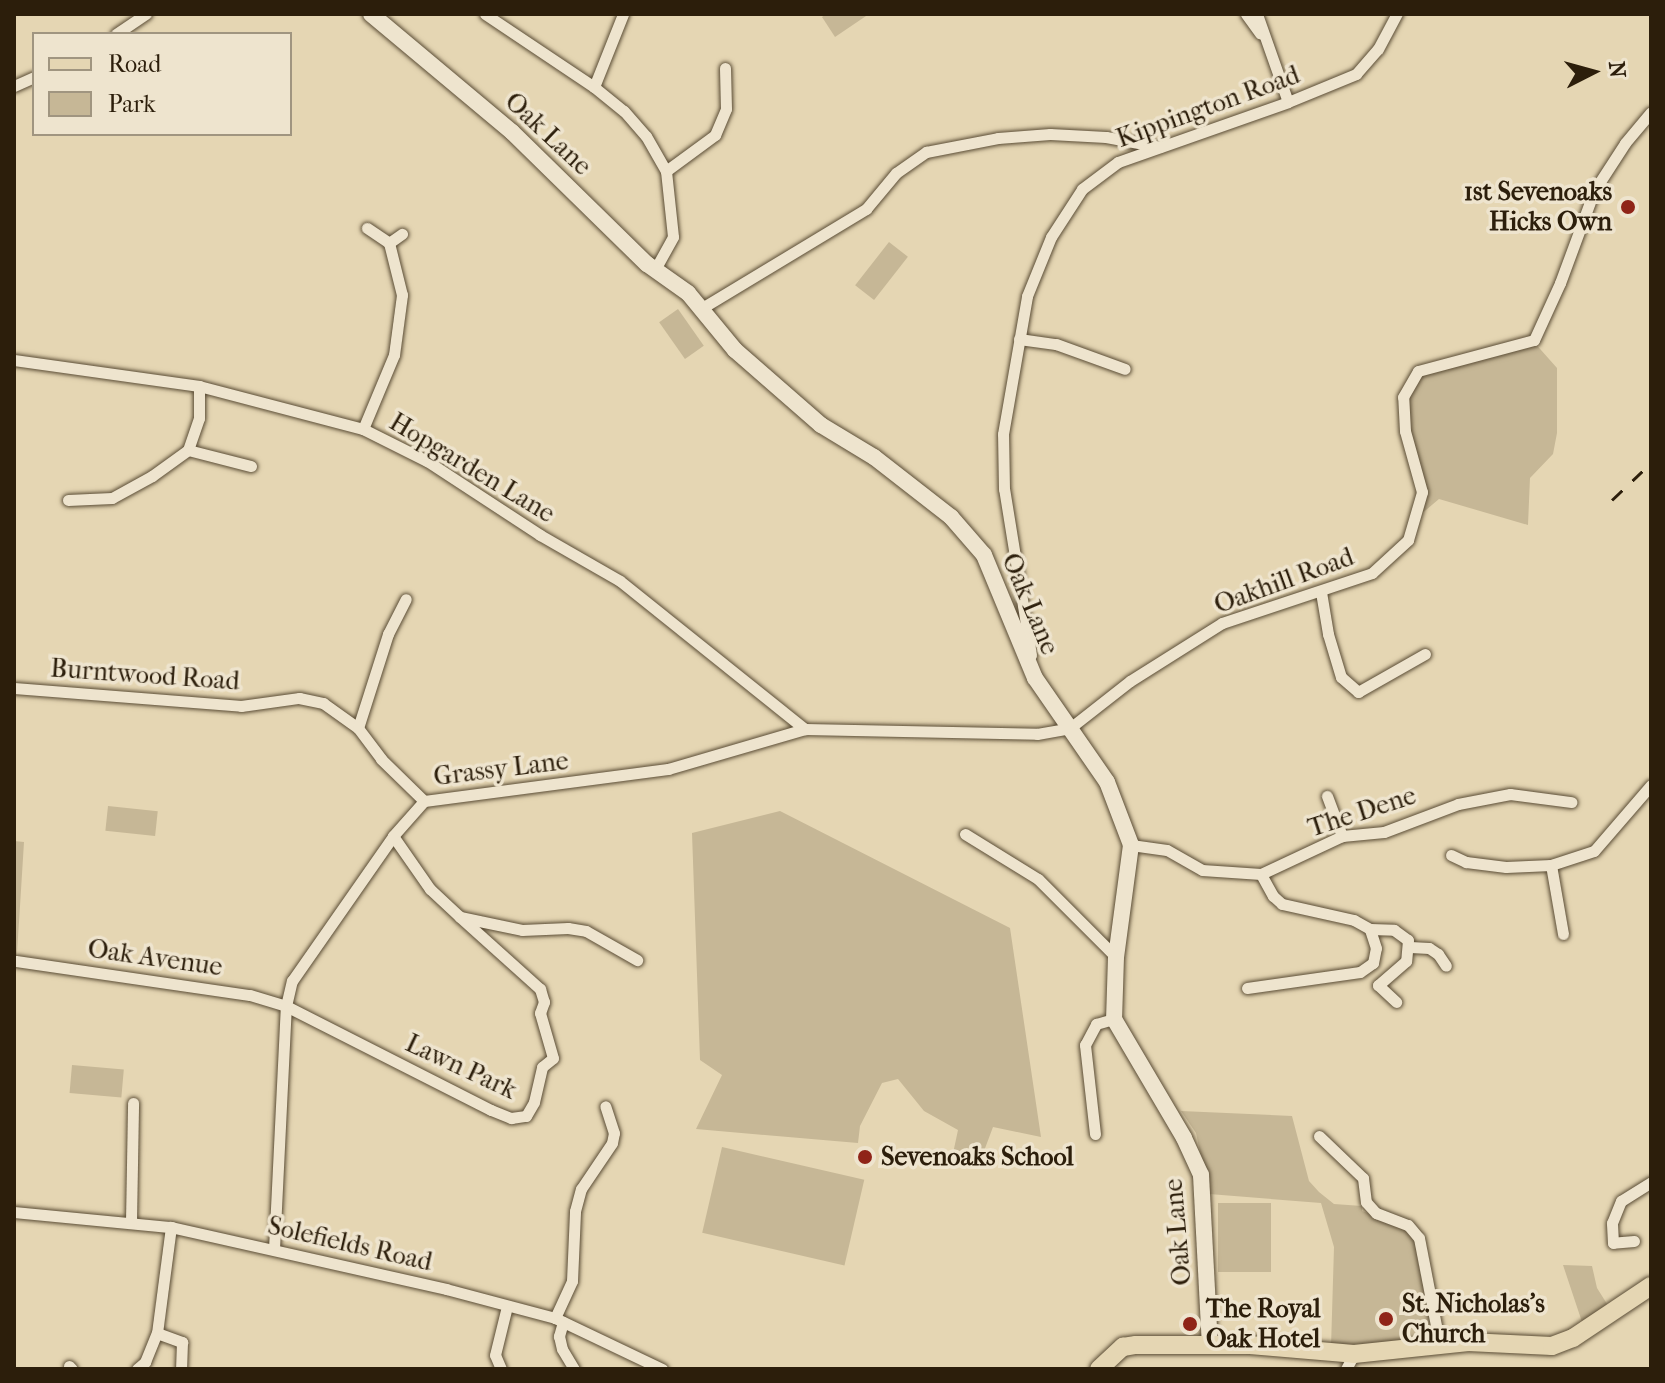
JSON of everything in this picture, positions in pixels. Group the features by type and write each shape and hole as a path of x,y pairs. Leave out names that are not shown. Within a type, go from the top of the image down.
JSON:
{"main road":[{"path":"1099,1369 1123,1347 1210,1345 1350,1361 1468,1342 1538,1347 1561,1344 1651,1286"}],"street":[{"path":"119,32 146,14"},
{"name":"Oak Lane","path":"371,14 523,142 655,269 688,293 735,350 821,425 874,457 951,517 984,555 1035,678 1107,782 1131,845 1116,957 1114,1019 1177,1126 1201,1175 1210,1345"},
{"path":"485,14 594,87 624,111 646,136 666,171 673,237 655,269"},
{"path":"594,87 623,14"},
{"path":"1246,14 1268,44"},
{"path":"1257,14 1288,102"},
{"name":"Kippington Road","path":"1035,678 1004,489 1003,434 1027,296 1051,237 1076,197 1118,162 1288,102 1356,74 1378,49 1397,14"},
{"path":"666,171 715,135 726,109 725,68"},
{"name":"Oakhill Road","path":"1070,728 1130,681 1222,623 1372,573 1408,540 1422,492 1405,431 1403,397 1418,371 1534,340 1560,283 1594,191 1625,143 1651,112"},
{"path":"702,308 866,209 896,173 926,152 998,138 1050,134 1106,137 1161,147"},
{"path":"363,429 394,355 402,314 402,295 389,243 367,228"},
{"path":"389,243 402,234"},
{"path":"1019,339 1056,344 1125,369"},
{"name":"Hopgarden Lane","path":"14,360 199,386 363,429 427,461 540,535 620,581 805,729"},
{"path":"68,500 112,498 152,476 188,450 199,418 199,386"},
{"path":"188,450 251,466"},
{"path":"1321,592 1328,634 1341,677 1358,692 1425,654"},
{"path":"358,728 388,634 406,599"},
{"name":"Burntwood Road","path":"14,688 241,706 299,698 323,703 358,728 381,759 424,801"},
{"name":"Grassy Lane","path":"274,1249 286,1006 292,981 393,836 424,801 668,769 805,729 1037,734 1070,728"},
{"path":"1451,855 1466,862 1506,867 1551,865 1594,851 1651,785"},
{"name":"The Dene","path":"1131,845 1167,850 1202,870 1261,874 1342,836 1375,834 1458,804 1518,794 1571,802"},
{"path":"1335,802 1342,836"},
{"path":"965,834 1038,879 1116,957"},
{"path":"393,836 430,889 460,917 509,929 568,928 586,931 637,960"},
{"path":"1551,865 1563,934"},
{"path":"1261,874 1273,896 1282,904 1354,920 1370,929 1394,930 1403,935 1410,947"},
{"name":"Lawn Park","path":"286,1006 491,1110 511,1118 526,1116 534,1102 542,1067 553,1058 540,1013 544,1002 540,989 460,917"},
{"path":"1247,988 1360,972 1373,963 1376,948 1370,929"},
{"path":"1410,947 1429,948 1438,954 1446,966"},
{"path":"1396,1002 1378,985 1403,965 1410,947"},
{"name":"Oak Avenue","path":"16,961 198,986 286,1006"},
{"path":"1259,972 1261,986"},
{"path":"1095,1134 1085,1045 1089,1032 1096,1024 1114,1019"},
{"path":"131,1222 133,1103"},
{"path":"574,1369 562,1349 559,1320 572,1281 575,1211 581,1189 612,1143 614,1133 605,1106"},
{"path":"1319,1136 1363,1178 1366,1202 1376,1213 1408,1225 1419,1238 1440,1346"},
{"path":"1634,1241 1613,1243 1612,1223 1618,1204 1651,1182"},
{"name":"Solefields Road","path":"14,1212 171,1227 274,1249 559,1320 662,1369"},
{"path":"137,1369 145,1362 157,1333 171,1227"},
{"path":"501,1369 495,1355 507,1306"},
{"path":"157,1333 182,1342 181,1369"}],"green space":[{"path":"826,14 869,14 835,37 822,17"},
{"path":"889,242 908,257 874,300 855,285"},
{"path":"678,309 704,346 685,359 659,322"},
{"path":"1533,341 1557,368 1557,433 1553,454 1530,478 1528,525 1439,499 1420,515 1423,493 1402,400 1419,372"},
{"path":"108,806 158,811 155,836 105,831"},
{"path":"780,811 1010,928 1041,1137 993,1127 978,1167 952,1158 958,1130 924,1111 898,1079 882,1083 860,1126 858,1143 696,1129 722,1075 700,1060 692,833"},
{"path":"14,841 24,842 14,1001"},
{"path":"72,1065 124,1070 121,1097 70,1093"},
{"path":"1181,1111 1292,1116 1309,1181 1319,1192 1334,1204 1362,1206 1362,1211 1407,1227 1417,1239 1436,1341 1331,1347 1334,1247 1321,1203 1209,1194 1196,1133"},
{"path":"722,1147 864,1180 844,1266 702,1233"},
{"path":"1218,1203 1271,1203 1271,1272 1218,1272"},
{"path":"1563,1265 1592,1266 1597,1288 1609,1307 1582,1322"}],"railway":[{"path":"1612,500 1651,463"}],"place":[{"name":"1st Sevenoaks Hicks Own","path":"1628,207"},
{"name":"Sevenoaks School","path":"865,1157"},
{"name":"St. Nicholas's Church","path":"1386,1319"},
{"name":"The Royal Oak Hotel","path":"1190,1324"}]}
